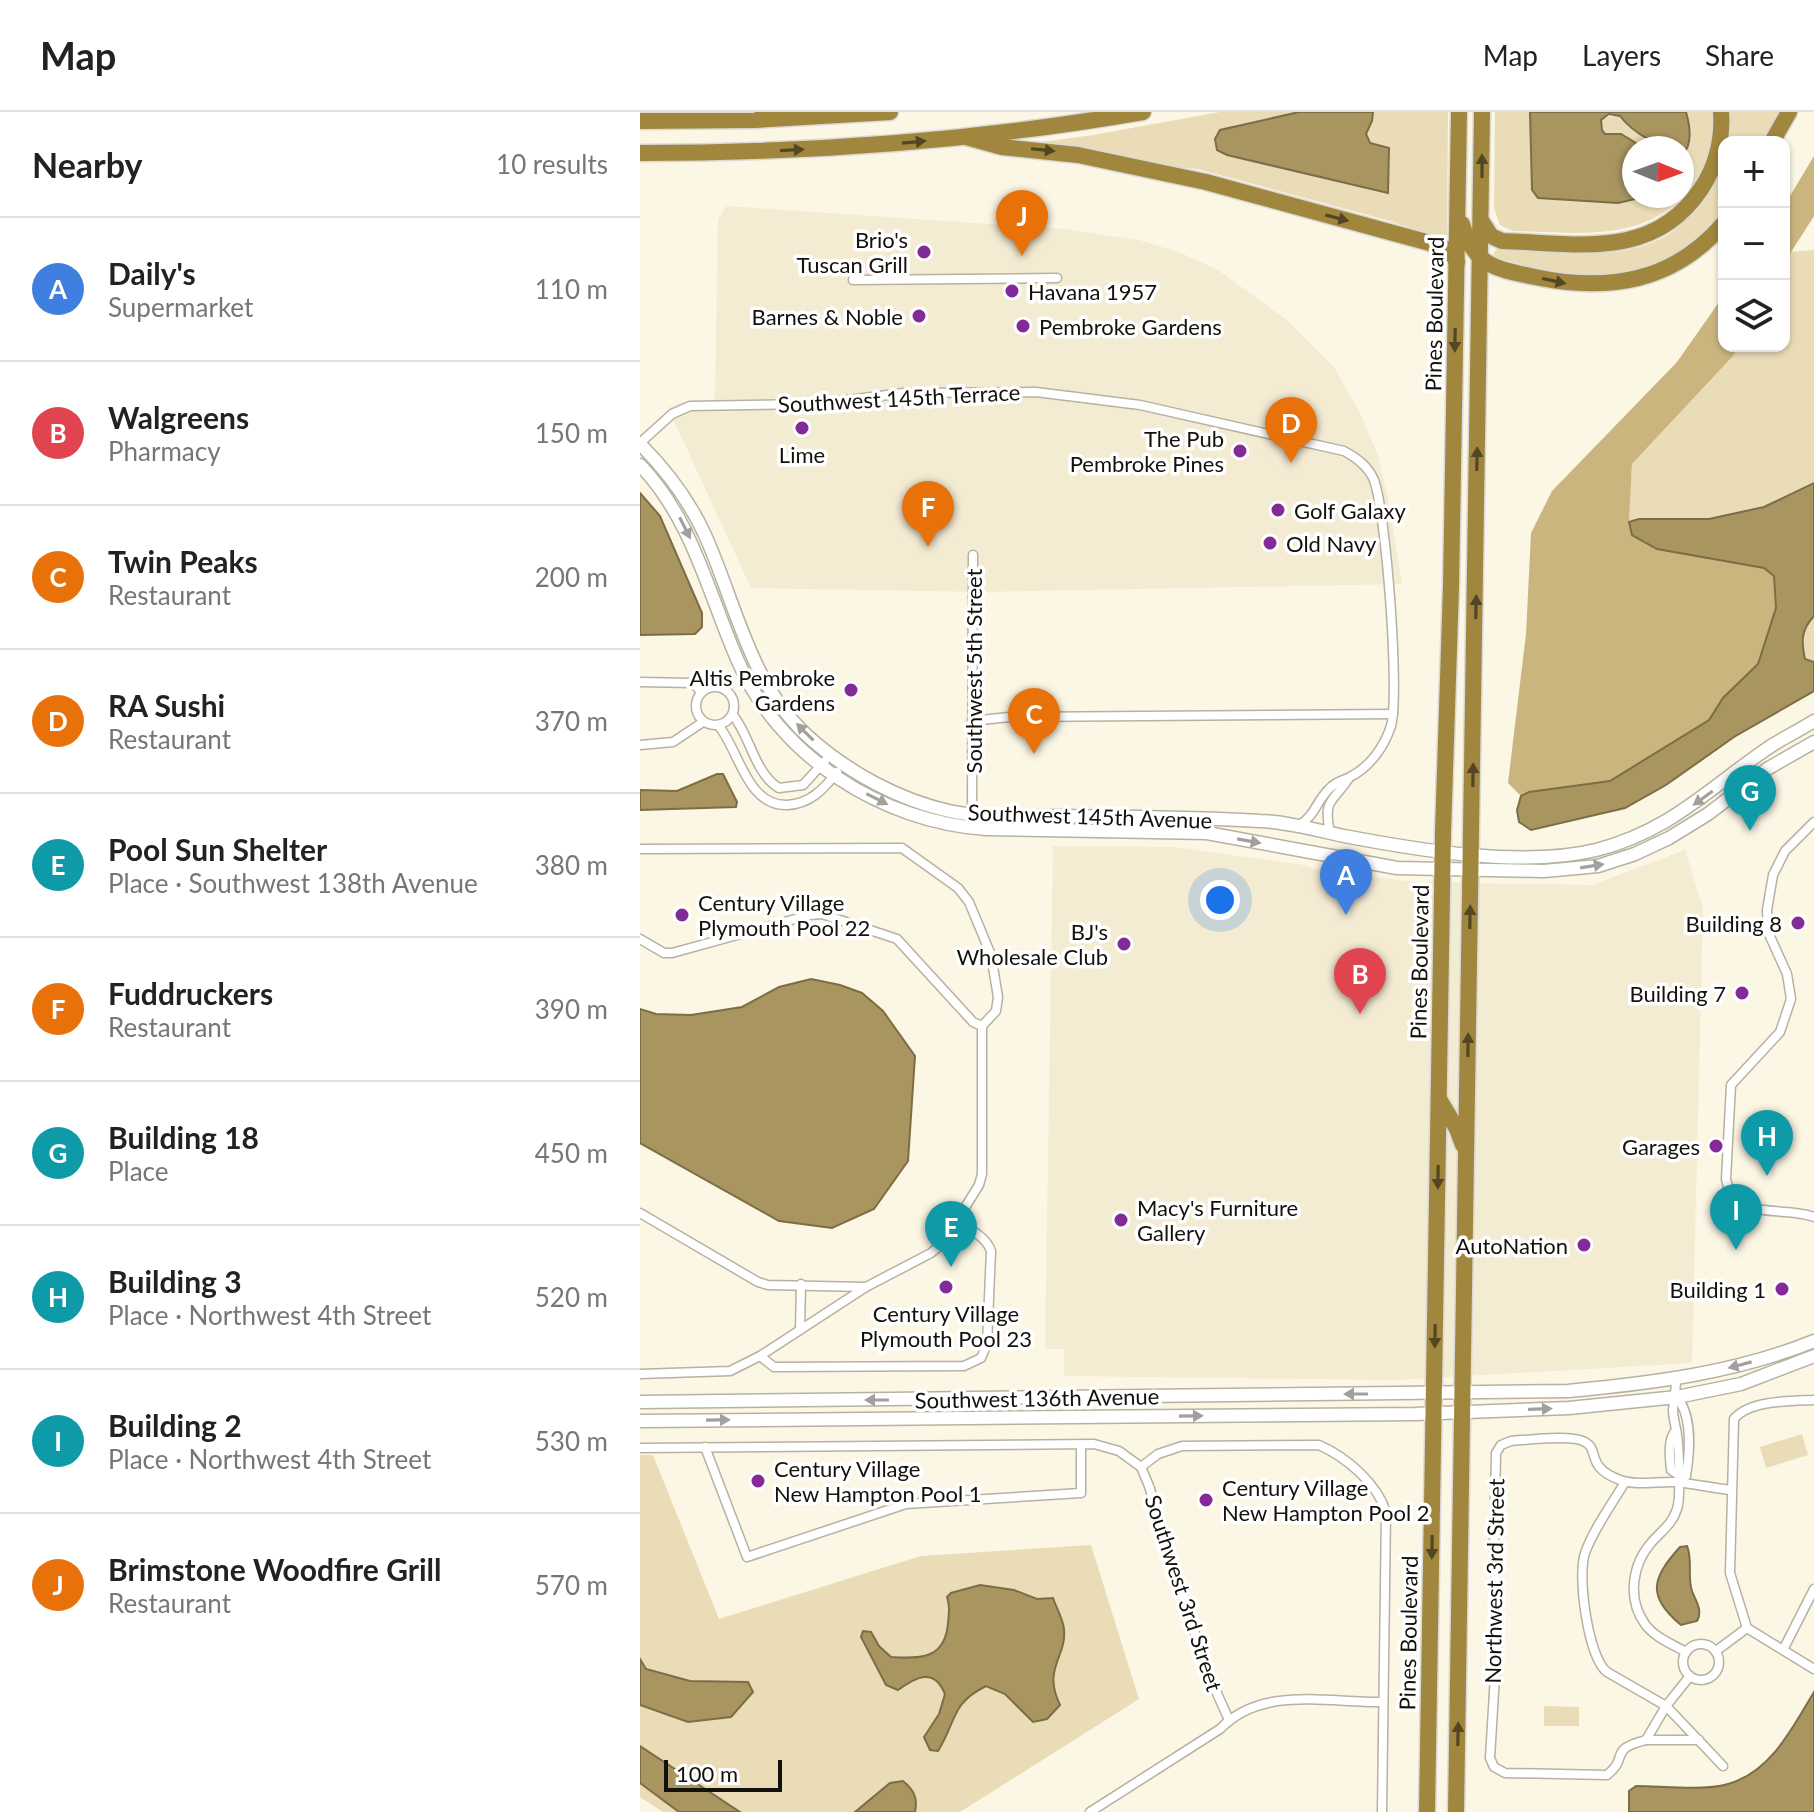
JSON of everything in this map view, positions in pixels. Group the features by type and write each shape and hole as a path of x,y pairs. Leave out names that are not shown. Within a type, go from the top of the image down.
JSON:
{"highway":[{"path":"640,121 755,120 890,112"},
{"path":"640,153 771,151 966,137 1143,112"},
{"name":"Pines Boulevard","path":"1427,1812 1459,112"},
{"name":"Pines Boulevard","path":"1456,1812 1482,112"},
{"path":"1482,220 1491,236 1502,241 1608,244 1656,232 1680,215 1704,185 1719,145 1721,112"},
{"path":"1775,136 1789,112"},
{"path":"966,137 1002,147 1078,155 1206,182 1441,246 1451,252 1457,262"},
{"path":"1457,207 1467,241 1480,258 1500,269 1586,285 1643,277 1669,266 1718,229"},
{"path":"1439,1067 1451,1093 1467,1105"},
{"path":"1439,1099 1457,1129 1466,1154"}],"street":[{"path":"853,280 1057,278"},
{"name":"Southwest 145th Terrace","path":"640,443 672,414 690,406 817,404 925,392 1036,392 1108,399 1344,451 1366,466 1378,498 1390,609 1393,714"},
{"name":"Southwest 145th Avenue","path":"640,443 685,497 705,536 751,656 769,688 787,714 830,754 838,770 885,803 925,819 960,828 1207,833 1315,852 1368,865 1443,870 1471,862"},
{"name":"Southwest 145th Avenue","path":"640,465 672,504 692,543 738,661 756,695 776,724 821,766 923,803 972,814 1265,821 1400,846 1443,850 1471,862"},
{"name":"Southwest 5th Street","path":"972,814 973,555"},
{"path":"640,682 692,683 702,692"},
{"path":"830,754 803,785 779,788 771,783 743,727 733,715 735,701 729,693 714,688 702,692 695,703 695,710 703,722 718,725 752,785 760,795 771,801 781,805 804,803 824,788 838,770"},
{"path":"972,721 1009,717 1393,714 1382,747 1369,763 1349,778 1328,805 1330,833"},
{"path":"718,725 733,715"},
{"path":"1471,862 1567,855 1629,840 1662,825 1771,746 1814,721"},
{"path":"640,745 673,742 703,722"},
{"path":"1471,862 1544,871 1598,866 1635,854 1708,814 1767,769 1814,742"},
{"path":"1315,852 1314,839 1301,828 1313,815 1325,792 1334,783 1349,778"},
{"path":"972,814 986,829"},
{"path":"1814,822 1785,851 1773,875 1767,910 1768,932 1787,974 1791,999 1780,1032 1731,1085 1726,1179 1729,1190 1746,1205 1763,1212 1802,1212 1814,1217"},
{"path":"640,849 902,848 958,888 969,902 991,955 998,997 996,1011 982,1026 982,1174 979,1185 943,1243 931,1253 866,1287 739,1368 721,1372 640,1374"},
{"path":"640,939 664,953 672,953 818,913 897,939 973,1022 982,1026"},
{"path":"640,1213 758,1282 768,1285 866,1287"},
{"path":"760,1356 774,1367 964,1366 981,1358 987,1344 990,1245 956,1222"},
{"path":"800,1330 801,1284"},
{"name":"Southwest 136th Avenue","path":"640,1402 1568,1391 1676,1379 1736,1367 1814,1341"},
{"name":"Southwest 136th Avenue","path":"640,1421 1433,1413 1569,1408 1677,1397 1741,1384 1814,1356"},
{"path":"1676,1379 1677,1397 1673,1410 1678,1457 1678,1508 1667,1528 1639,1560 1633,1582 1635,1602 1645,1623 1658,1636 1686,1652"},
{"path":"1677,1397 1685,1407 1686,1476 1625,1482 1584,1554 1583,1605 1594,1652 1601,1667 1666,1706 1723,1766"},
{"path":"1814,1400 1771,1402 1739,1413 1734,1419 1730,1573 1747,1628 1814,1669"},
{"path":"1676,1429 1672,1433 1670,1448 1671,1470 1678,1478 1696,1487 1731,1490"},
{"name":"Northwest 3rd Street","path":"1625,1482 1602,1472 1586,1442 1575,1439 1511,1441 1501,1445 1496,1453 1494,1551 1498,1626 1490,1758 1494,1767 1505,1773 1607,1775 1615,1768 1621,1750 1627,1744 1646,1740"},
{"path":"705,1447 747,1557 906,1504 1081,1493 1081,1445"},
{"path":"640,1448 1081,1445 1112,1448 1141,1467 1165,1451 1182,1446 1319,1445 1344,1459 1369,1484 1386,1512 1382,1812"},
{"path":"1678,1457 1688,1457"},
{"name":"Southwest 3rd Street","path":"1141,1467 1206,1669 1229,1720"},
{"path":"1783,1650 1814,1589"},
{"path":"1716,1651 1747,1628"},
{"path":"1686,1652 1701,1643 1716,1651"},
{"path":"1686,1652 1684,1667 1690,1676 1701,1680 1712,1677 1719,1668 1716,1651"},
{"path":"1646,1740 1666,1706 1690,1676"},
{"path":"1090,1812 1220,1729 1229,1720 1267,1701 1383,1702"},
{"path":"1646,1740 1699,1740"}],"shaded area":[{"path":"1220,112 1299,112 1220,130 1389,190 1389,148 1367,140 1373,112 1448,112 1447,240 1390,221 1198,169 1034,143"},
{"path":"1299,112 1373,112 1366,134 1370,143 1389,148 1388,193 1227,155 1217,150 1215,139 1220,130"},
{"path":"1495,112 1530,112 1532,190 1622,196 1622,208 1671,208 1629,227 1584,233 1513,231 1500,225 1494,208"},
{"path":"1530,112 1686,112 1689,136 1643,136 1620,116 1609,114 1601,120 1605,134 1624,136 1622,202 1538,198 1532,190"},
{"path":"1686,112 1713,112 1708,155 1695,183 1694,136 1688,136"},
{"path":"1729,112 1780,112 1766,136 1727,136"},
{"path":"1615,114 1646,136 1605,134 1602,120"},
{"path":"1814,156 1814,216 1790,254 1790,208 1790,196"},
{"path":"1718,167 1717,221 1696,243 1648,270 1576,280 1494,257 1497,249 1617,252 1639,247 1673,231 1686,220 1706,192"},
{"path":"727,206 1063,229 1139,240 1181,253 1218,270 1287,320 1334,367 1360,413 1377,453 1402,584 982,592 751,588 668,408 683,402 713,400 715,397 718,219"},
{"path":"1814,250 1814,483 1764,507 1709,519 1639,519 1629,522 1632,464 1735,352 1790,352 1790,252"},
{"path":"1718,304 1718,352 1735,352 1632,464 1629,522 1632,535 1657,549 1764,568 1774,576 1776,608 1758,665 1723,698 1710,720 1610,781 1529,792 1521,796 1508,783 1526,634 1531,533 1552,491 1677,362"},
{"path":"1814,483 1814,616 1804,631 1803,641 1805,659 1814,662 1814,691 1734,737 1666,785 1625,808 1531,830 1519,822 1517,810 1521,796 1529,792 1610,781 1709,720 1723,698 1758,664 1776,608 1774,576 1764,568 1657,549 1632,535 1629,522 1639,519 1709,519 1764,507"},
{"path":"640,493 660,516 702,613 702,627 695,634 640,635"},
{"path":"1814,616 1812,663 1805,659 1803,641 1804,631"},
{"path":"723,774 737,802 736,807 640,810 640,790 677,791"},
{"path":"1053,846 1172,847 1299,864 1327,872 1416,882 1592,885 1685,850 1703,908 1692,1363 1397,1380 1064,1376 1064,1349 1045,1349"},
{"path":"811,979 862,993 883,1011 915,1056 908,1161 874,1209 832,1228 779,1221 640,1143 640,1009 656,1014 691,1015 742,1007 779,987"},
{"path":"1802,1434 1808,1455 1766,1468 1760,1447"},
{"path":"640,1455 653,1455 719,1619 921,1556 1091,1545 1139,1699 960,1812 663,1812 640,1797"},
{"path":"1687,1546 1691,1586 1699,1613 1697,1621 1681,1625 1662,1605 1657,1587 1663,1568 1680,1547"},
{"path":"980,1585 1014,1590 1037,1599 1053,1598 1064,1629 1053,1681 1060,1705 1047,1719 1033,1722 1005,1694 986,1686 960,1707 938,1751 930,1750 924,1737 939,1714 945,1694 941,1686 930,1677 918,1678 898,1690 886,1685 861,1637 863,1631 871,1632 879,1646 891,1657 912,1658 930,1654 937,1650 946,1635 949,1613 947,1597"},
{"path":"640,1659 646,1669 690,1681 748,1682 753,1692 731,1717 688,1722 640,1705"},
{"path":"1814,1692 1814,1812 1629,1812 1629,1791 1636,1786 1719,1786 1743,1778 1757,1769 1779,1747"},
{"path":"1544,1706 1579,1707 1579,1726 1544,1726"},
{"path":"640,1746 740,1812 679,1812 640,1783"},
{"path":"903,1781 914,1795 915,1812 855,1812 890,1783"}],"place":[{"name":"Brio's Tuscan Grill","path":"924,252"},
{"name":"Brimstone Woodfire Grill","path":"1022,256"},
{"name":"Havana 1957","path":"1012,291"},
{"name":"Barnes & Noble","path":"919,316"},
{"name":"Pembroke Gardens","path":"1023,326"},
{"name":"Lime","path":"802,428"},
{"name":"The Pub Pembroke Pines","path":"1240,451"},
{"name":"RA Sushi","path":"1291,463"},
{"name":"Golf Galaxy","path":"1278,510"},
{"name":"Old Navy","path":"1270,543"},
{"name":"Fuddruckers","path":"928,547"},
{"name":"Altis Pembroke Gardens","path":"851,690"},
{"name":"Twin Peaks","path":"1034,754"},
{"name":"Building 18","path":"1750,831"},
{"name":"Century Village Plymouth Pool 22","path":"682,915"},
{"name":"Daily's","path":"1346,915"},
{"name":"Building 8","path":"1798,923"},
{"name":"BJ's Wholesale Club","path":"1124,944"},
{"name":"Building 7","path":"1742,993"},
{"name":"Walgreens","path":"1360,1014"},
{"name":"Garages","path":"1716,1146"},
{"name":"Building 3","path":"1767,1176"},
{"name":"Macy's Furniture Gallery","path":"1121,1220"},
{"name":"AutoNation","path":"1584,1245"},
{"name":"Building 2","path":"1736,1250"},
{"name":"Pool Sun Shelter","path":"951,1267"},
{"name":"Century Village Plymouth Pool 23","path":"946,1287"},
{"name":"Building 1","path":"1782,1289"},
{"name":"Century Village New Hampton Pool 1","path":"758,1481"},
{"name":"Century Village New Hampton Pool 2","path":"1206,1500"}]}
